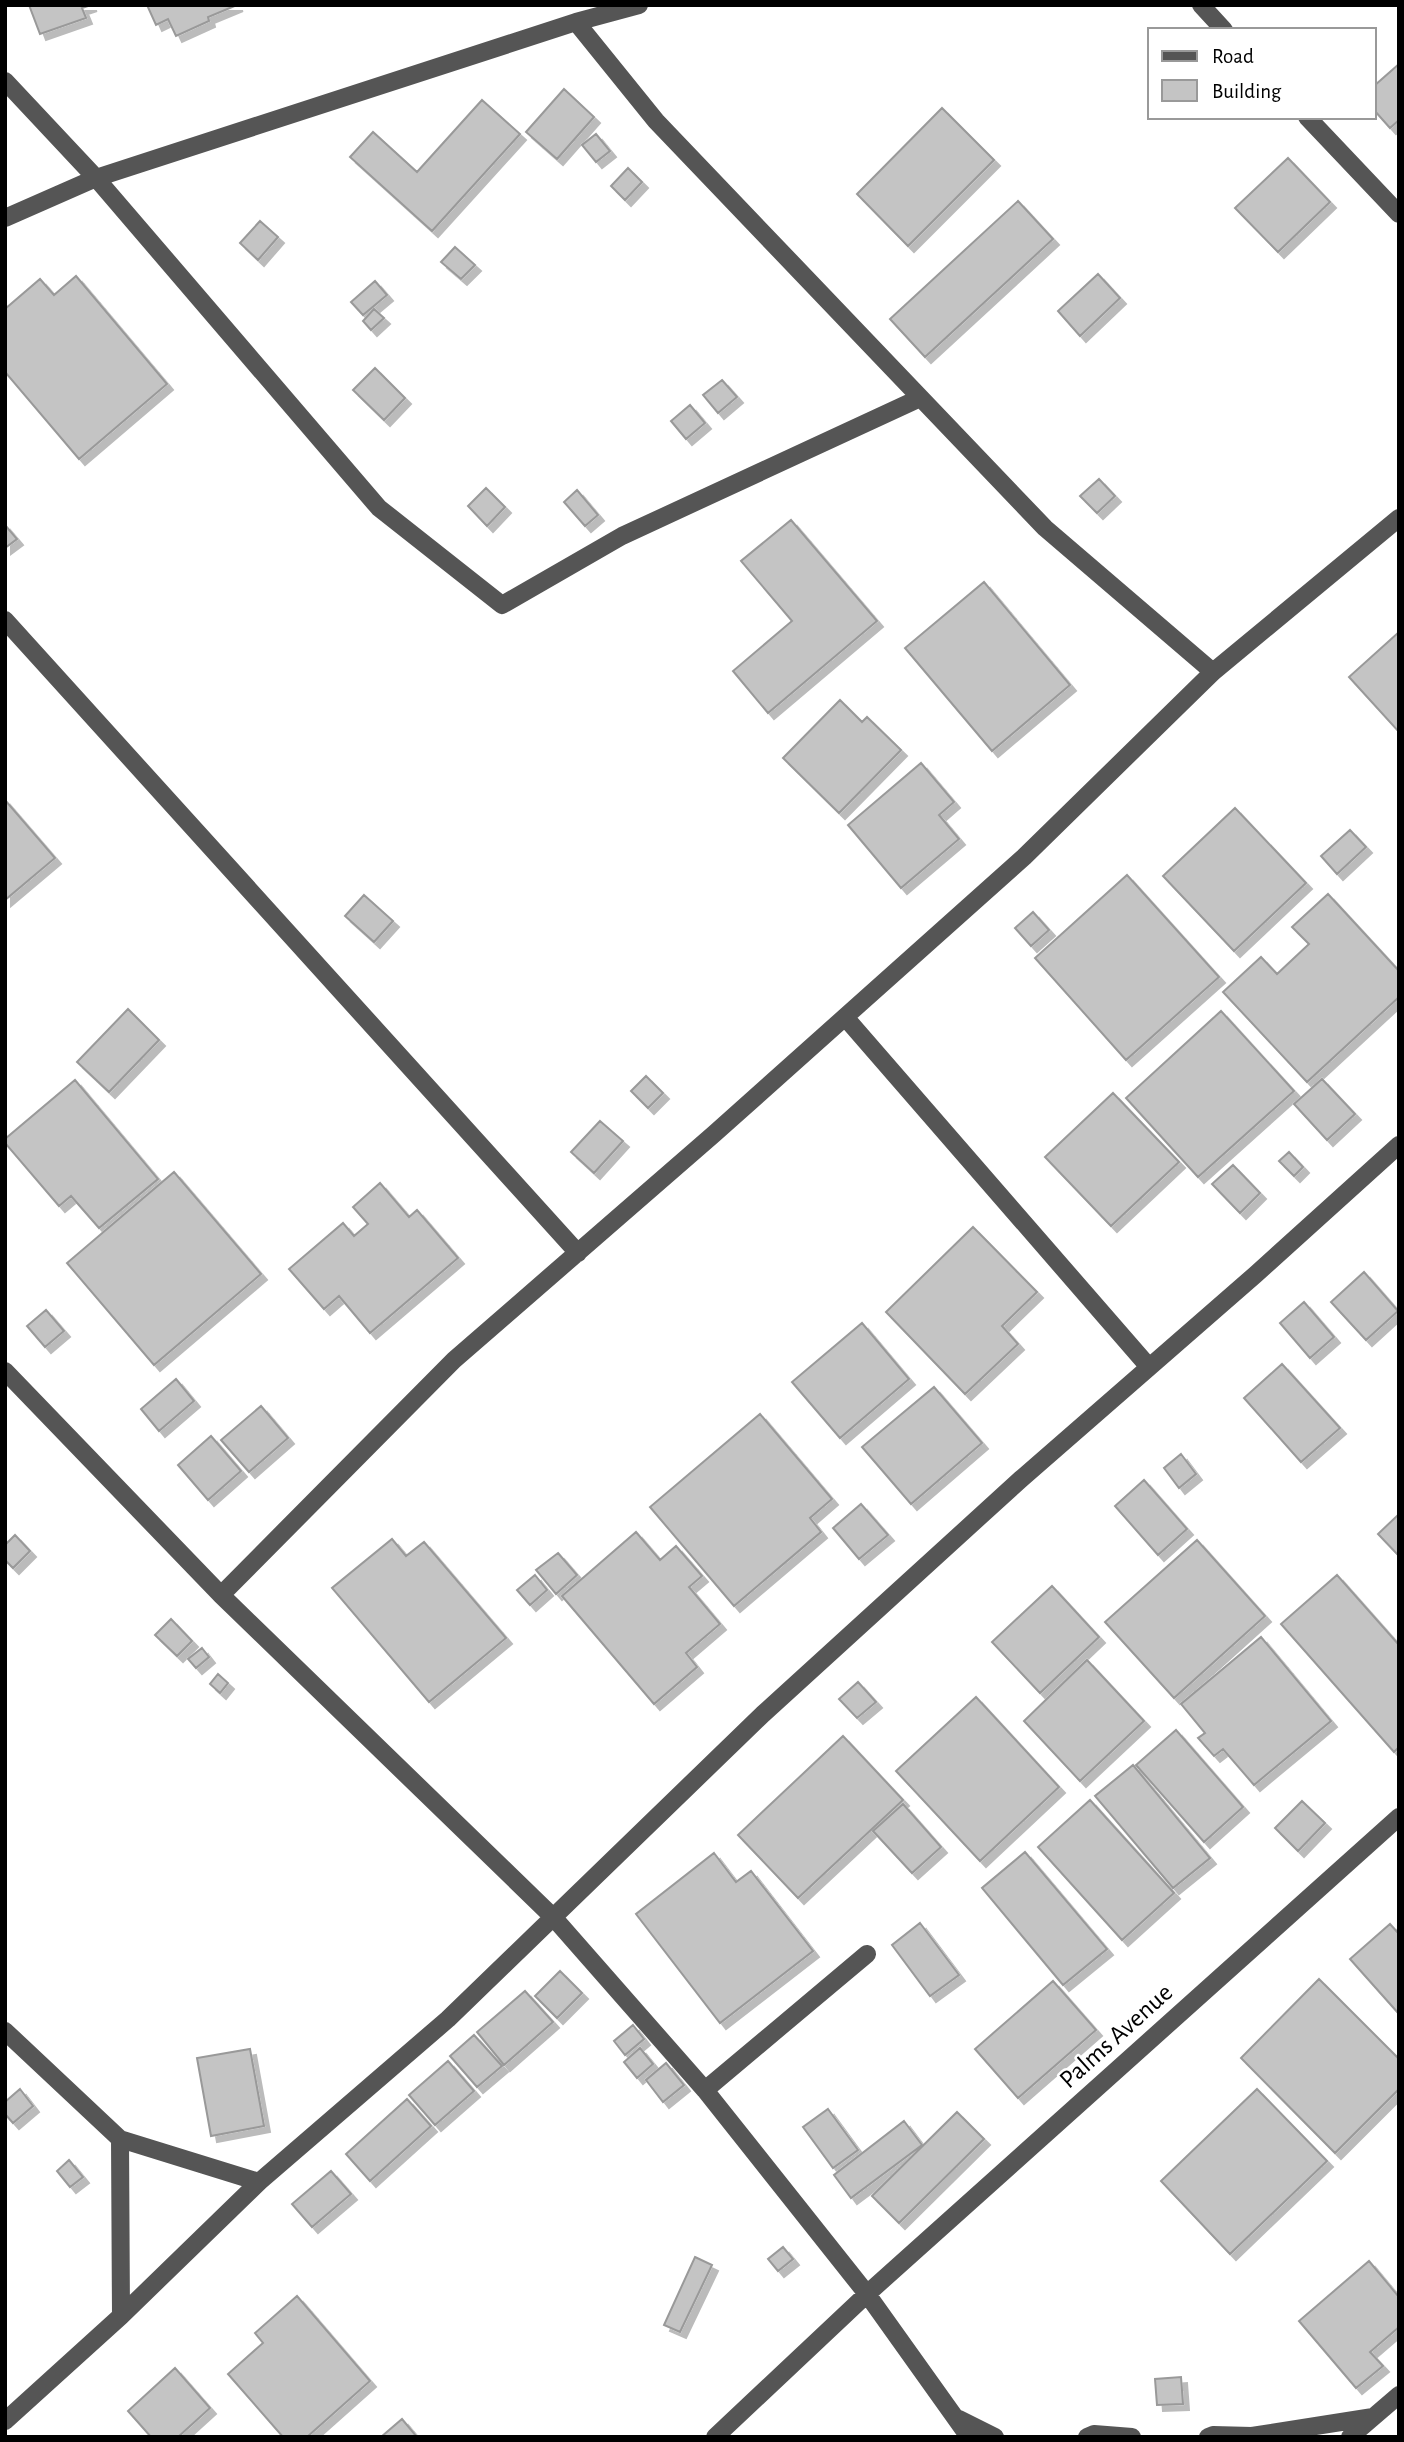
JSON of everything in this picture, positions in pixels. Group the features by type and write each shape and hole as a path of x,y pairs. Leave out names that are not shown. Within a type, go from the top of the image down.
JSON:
{"street":[{"path":"5,218 96,178 576,22 639,5"},
{"path":"1201,5 1222,28"},
{"path":"576,22 656,121 1045,528 1213,672"},
{"path":"5,81 96,178 379,508 502,605 622,536 920,398"},
{"path":"1309,119 1399,214"},
{"path":"220,1595 454,1360 1024,857 1213,672 1399,518"},
{"path":"5,620 578,1253"},
{"path":"845,1017 1149,1367"},
{"path":"5,2421 121,2316 259,2182 448,2019 763,1714 1021,1479 1399,1146"},
{"path":"5,1371 220,1595 554,1918 705,2090 867,2294 970,2437"},
{"name":"Palms Avenue","path":"715,2437 867,2294 1399,1817"},
{"path":"705,2090 867,1954"},
{"path":"5,2031 120,2139 259,2182"},
{"path":"120,2139 121,2316"},
{"path":"1350,2437 1399,2395"},
{"path":"956,2417 995,2437"},
{"path":"1208,2437 1252,2436 1373,2417"},
{"path":"1087,2437 1094,2434 1132,2437"}],"building":[{"path":"29,5 91,5 82,8 86,18 40,34"},
{"path":"147,5 237,5 208,17 209,21 176,36 168,19 156,25"},
{"path":"1399,64 1399,120 1390,128 1376,112 1376,84"},
{"path":"564,89 594,117 557,159 526,132"},
{"path":"482,100 520,134 432,231 350,157 373,132 417,172"},
{"path":"942,108 994,160 908,246 857,194"},
{"path":"596,134 610,151 596,162 582,145"},
{"path":"1288,158 1330,202 1278,252 1235,208"},
{"path":"628,168 642,182 625,200 611,186"},
{"path":"1018,201 1053,239 925,357 890,319"},
{"path":"260,221 278,237 258,260 240,243"},
{"path":"455,247 475,265 461,279 441,262"},
{"path":"1098,274 1120,298 1080,336 1058,311"},
{"path":"76,276 167,384 79,459 5,372 5,309 40,279 54,295"},
{"path":"375,281 387,295 363,315 351,302"},
{"path":"374,309 384,318 371,330 363,321"},
{"path":"375,368 405,398 384,420 353,390"},
{"path":"722,380 737,397 718,413 703,395"},
{"path":"690,405 705,423 686,439 671,421"},
{"path":"1099,479 1115,496 1097,513 1080,496"},
{"path":"486,488 505,507 487,526 468,506"},
{"path":"577,490 598,515 585,526 564,502"},
{"path":"791,520 877,621 768,713 733,671 792,621 741,561"},
{"path":"5,525 17,539 5,548"},
{"path":"984,582 1070,685 992,751 905,648"},
{"path":"1399,632 1399,732 1349,677"},
{"path":"840,700 862,722 867,717 901,750 839,813 783,758"},
{"path":"921,763 954,802 939,815 959,839 901,888 848,825"},
{"path":"5,800 55,858 5,900"},
{"path":"1235,808 1306,883 1234,951 1163,876"},
{"path":"1350,830 1366,847 1337,874 1321,856"},
{"path":"1127,875 1219,977 1126,1060 1035,958"},
{"path":"1328,894 1399,971 1399,997 1307,1082 1223,992 1261,957 1277,974 1309,944 1292,927"},
{"path":"364,895 393,921 374,942 345,916"},
{"path":"1033,912 1049,930 1031,946 1015,928"},
{"path":"128,1009 159,1040 109,1092 77,1062"},
{"path":"1221,1011 1294,1091 1198,1177 1126,1098"},
{"path":"646,1076 663,1093 648,1108 631,1091"},
{"path":"1322,1079 1355,1114 1327,1140 1294,1104"},
{"path":"75,1080 158,1179 99,1228 71,1196 59,1206 5,1143 5,1139"},
{"path":"1113,1093 1179,1162 1111,1226 1045,1157"},
{"path":"600,1121 623,1141 594,1173 571,1152"},
{"path":"1289,1152 1303,1167 1294,1176 1279,1161"},
{"path":"1233,1165 1260,1193 1240,1213 1212,1184"},
{"path":"174,1172 261,1274 154,1365 67,1263"},
{"path":"380,1183 409,1217 417,1210 458,1258 370,1333 339,1296 324,1309 289,1269 343,1223 354,1236 368,1224 353,1207"},
{"path":"973,1227 1037,1292 1002,1326 1018,1344 965,1394 886,1312"},
{"path":"1364,1272 1398,1311 1366,1340 1331,1302"},
{"path":"1304,1302 1334,1337 1310,1358 1280,1323"},
{"path":"46,1310 64,1331 45,1347 27,1326"},
{"path":"862,1323 909,1379 840,1438 792,1382"},
{"path":"1282,1364 1340,1428 1301,1462 1244,1398"},
{"path":"176,1379 194,1401 159,1431 141,1409"},
{"path":"934,1387 982,1443 911,1504 862,1447"},
{"path":"261,1406 288,1438 249,1472 221,1440"},
{"path":"760,1414 832,1499 810,1518 821,1532 734,1606 650,1507"},
{"path":"211,1436 241,1471 208,1500 178,1465"},
{"path":"1181,1454 1196,1474 1179,1488 1164,1468"},
{"path":"1144,1480 1187,1529 1158,1555 1115,1506"},
{"path":"861,1504 888,1535 859,1559 833,1528"},
{"path":"1399,1514 1399,1556 1378,1534"},
{"path":"636,1532 660,1560 676,1546 702,1576 689,1587 720,1624 686,1653 697,1667 654,1704 562,1596"},
{"path":"15,1535 30,1551 13,1568 5,1560 5,1545"},
{"path":"392,1539 406,1556 424,1542 506,1638 429,1702 332,1588"},
{"path":"1197,1540 1265,1616 1174,1698 1105,1622"},
{"path":"558,1553 577,1575 556,1594 536,1570"},
{"path":"535,1575 547,1590 530,1605 517,1590"},
{"path":"1337,1575 1399,1645 1399,1747 1394,1752 1281,1624"},
{"path":"1052,1586 1099,1637 1040,1693 992,1642"},
{"path":"171,1619 192,1641 177,1656 155,1635"},
{"path":"1261,1637 1331,1721 1254,1785 1223,1749 1214,1756 1198,1738 1205,1733 1181,1704"},
{"path":"202,1648 209,1657 196,1668 188,1659"},
{"path":"1087,1660 1144,1721 1080,1781 1024,1721"},
{"path":"218,1674 228,1683 220,1693 210,1684"},
{"path":"858,1682 876,1702 857,1718 839,1699"},
{"path":"976,1697 1059,1787 980,1861 896,1771"},
{"path":"1176,1730 1243,1807 1204,1842 1136,1765"},
{"path":"843,1736 903,1800 798,1898 738,1835"},
{"path":"1133,1765 1210,1858 1173,1888 1095,1796"},
{"path":"1090,1800 1174,1893 1122,1940 1038,1847"},
{"path":"1302,1801 1325,1823 1298,1851 1275,1828"},
{"path":"903,1804 941,1847 912,1873 873,1831"},
{"path":"1025,1852 1107,1949 1063,1985 982,1888"},
{"path":"714,1853 736,1882 751,1871 813,1951 720,2023 636,1914"},
{"path":"920,1923 959,1975 930,1996 892,1945"},
{"path":"1390,1924 1399,1934 1399,2014 1350,1959"},
{"path":"560,1971 582,1993 557,2018 535,1996"},
{"path":"1319,1979 1399,2059 1399,2089 1335,2153 1241,2058"},
{"path":"1053,1981 1096,2030 1018,2098 975,2049"},
{"path":"525,1991 553,2022 504,2065 477,2032"},
{"path":"633,2025 644,2039 625,2055 614,2041"},
{"path":"474,2035 502,2066 477,2087 450,2056"},
{"path":"640,2048 653,2064 637,2078 624,2062"},
{"path":"250,2049 264,2126 211,2136 197,2058"},
{"path":"448,2061 474,2091 435,2125 409,2095"},
{"path":"666,2063 684,2085 663,2102 646,2080"},
{"path":"20,2089 33,2106 13,2123 5,2114 5,2102"},
{"path":"1257,2089 1327,2161 1230,2254 1161,2181"},
{"path":"407,2099 431,2126 370,2181 346,2154"},
{"path":"828,2109 858,2150 833,2168 803,2127"},
{"path":"957,2112 984,2139 899,2223 872,2196"},
{"path":"904,2121 922,2145 851,2198 834,2175"},
{"path":"69,2160 83,2177 70,2187 57,2171"},
{"path":"331,2171 351,2194 312,2227 292,2204"},
{"path":"783,2247 793,2259 778,2271 768,2259"},
{"path":"695,2257 712,2265 680,2332 664,2325"},
{"path":"1369,2261 1399,2297 1399,2327 1370,2352 1383,2366 1356,2388 1299,2321"},
{"path":"297,2296 370,2381 307,2437 283,2437 228,2374 263,2343 255,2333"},
{"path":"175,2368 210,2408 178,2437 151,2437 128,2411"},
{"path":"1181,2377 1183,2404 1157,2405 1155,2379"},
{"path":"402,2419 417,2437 381,2437"}]}
